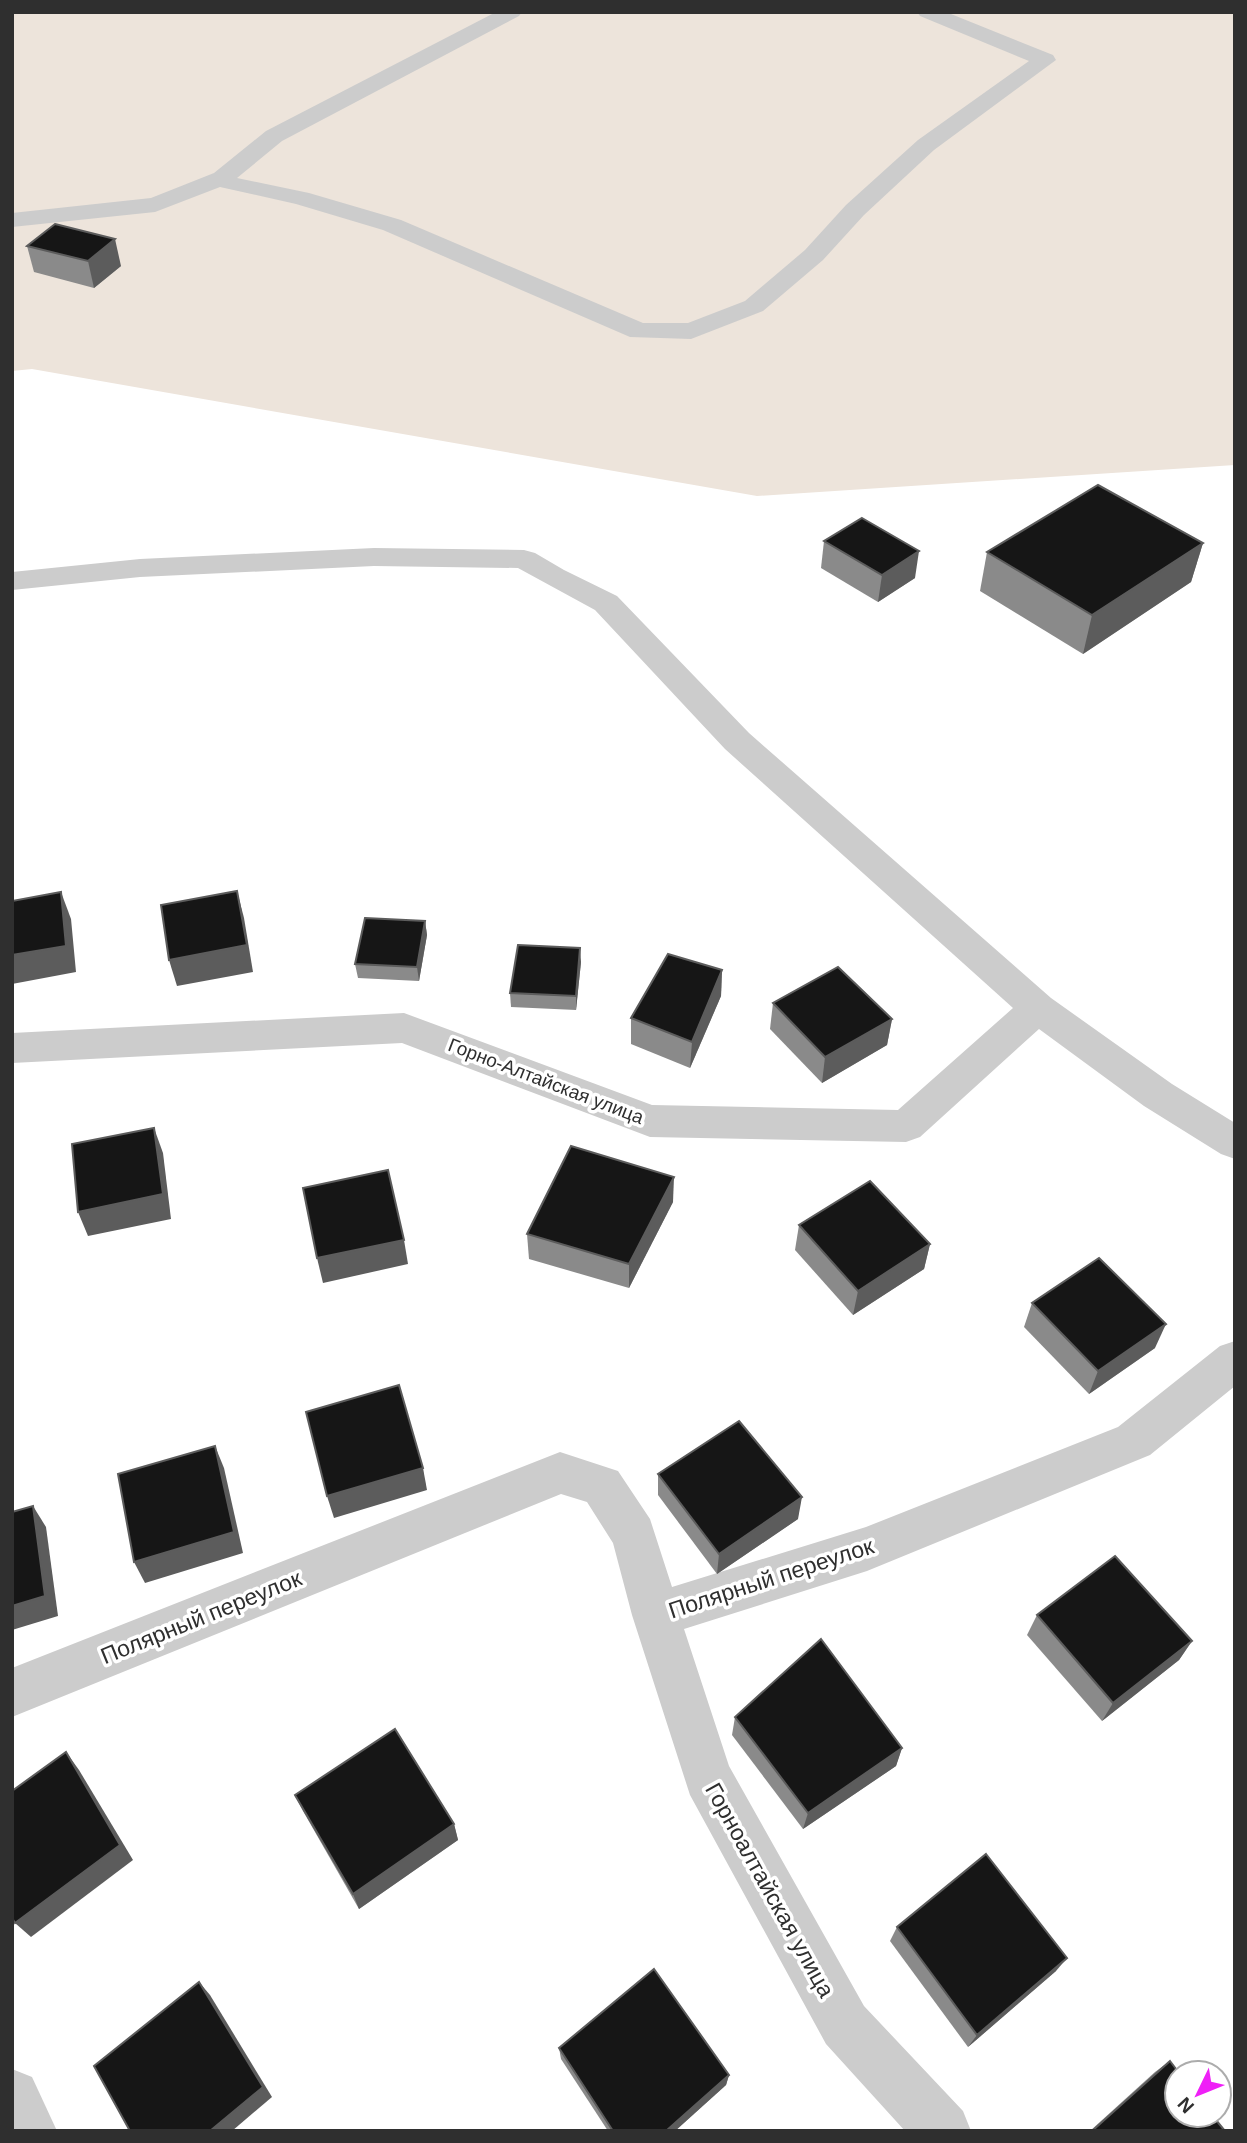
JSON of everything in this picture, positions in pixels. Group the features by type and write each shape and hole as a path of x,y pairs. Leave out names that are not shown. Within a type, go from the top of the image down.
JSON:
{"street":[{"path":"12,220 155,205 222,178 274,136 512,12"},
{"path":"222,178 229,183 302,198 392,225 639,331 691,331 754,306 814,255 855,210 926,145 1045,60 928,12"},
{"path":"12,581 140,568 374,556 524,559 553,578 606,603 737,741 1038,1008 1158,1095 1235,1143"},
{"name":"Горно-Алтайская улица","path":"12,1048 404,1028 650,1121 906,1126 1038,1008"},
{"name":"Полярный переулок","path":"12,1693 560,1473 602,1486 634,1534 656,1615 867,1549 1134,1441 1235,1360"},
{"name":"Горноалтайская улица","path":"656,1615 708,1777 832,2002 845,2025 943,2131"},
{"path":"12,2097 29,2131"}],"shaded area":[{"path":"12,12 1235,12 1235,465 757,496 32,369 12,371"}],"building":[{"path":"55,224 115,239 88,261 27,246"},
{"path":"1098,485 1203,543 1092,615 987,552"},
{"path":"862,518 919,551 882,575 824,541"},
{"path":"237,891 247,945 169,960 161,905"},
{"path":"61,892 66,946 12,955 12,901"},
{"path":"365,918 425,921 417,967 355,964"},
{"path":"518,945 580,948 576,996 510,993"},
{"path":"668,954 722,970 692,1042 631,1018"},
{"path":"838,967 892,1019 825,1057 773,1003"},
{"path":"154,1128 163,1194 78,1212 72,1144"},
{"path":"571,1146 674,1177 629,1264 527,1234"},
{"path":"388,1170 404,1240 317,1258 303,1188"},
{"path":"870,1181 930,1244 858,1291 799,1225"},
{"path":"1099,1258 1166,1324 1098,1371 1032,1303"},
{"path":"399,1385 423,1468 327,1496 306,1412"},
{"path":"739,1421 802,1497 719,1554 658,1474"},
{"path":"215,1446 234,1532 134,1562 118,1474"},
{"path":"33,1506 45,1596 12,1606 12,1512"},
{"path":"1115,1556 1192,1641 1113,1703 1037,1615"},
{"path":"821,1639 902,1748 808,1813 735,1717"},
{"path":"395,1729 454,1824 353,1894 295,1795"},
{"path":"66,1752 120,1845 15,1923 12,1918 12,1791"},
{"path":"986,1854 1067,1958 977,2035 897,1927"},
{"path":"654,1969 729,2075 666,2131 613,2131 559,2048"},
{"path":"199,1982 263,2087 210,2131 130,2131 94,2066"},
{"path":"1163,2067 1163,2129 1225,2131 1092,2131"}]}
